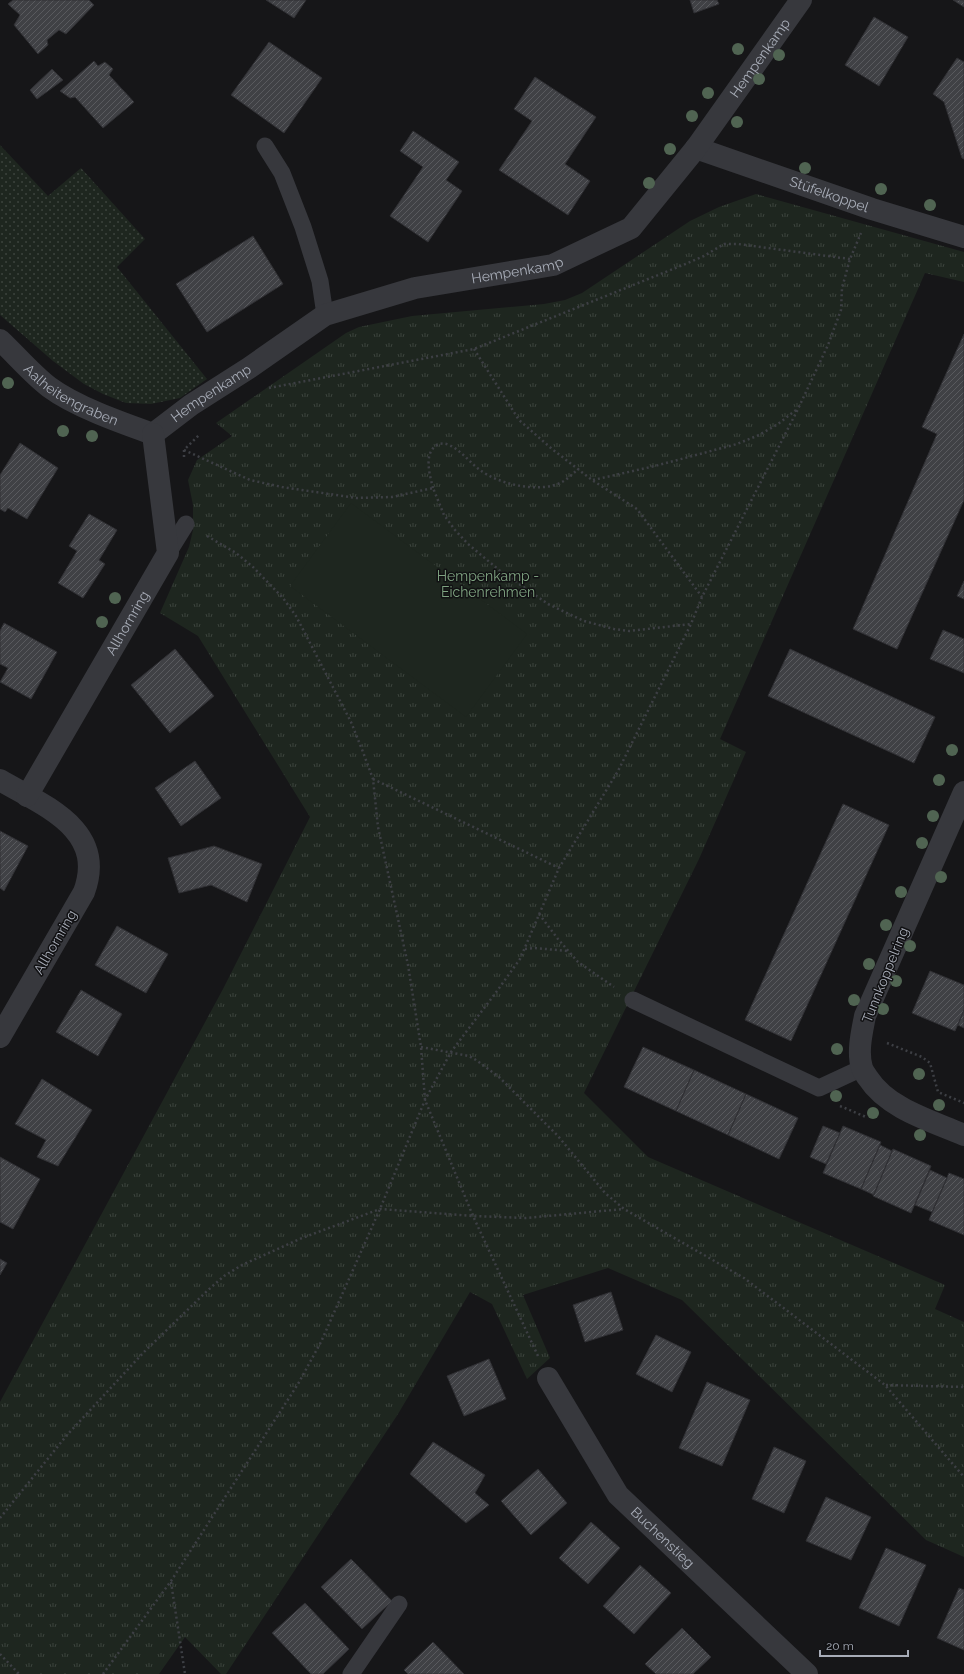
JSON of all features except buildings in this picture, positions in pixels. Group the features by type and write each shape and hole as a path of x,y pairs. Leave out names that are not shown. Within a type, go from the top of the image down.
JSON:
{"street":[{"name":"Hempenkamp","path":"153,434 191,406 249,368 324,315 415,288 553,266 631,228 696,148 801,0"},
{"name":"Stüfelkoppel","path":"696,148 872,209 964,236"},
{"name":"Aalheitengraben","path":"0,340 53,389 84,406 127,425 153,434"},
{"path":"153,434 168,553"},
{"name":"Allhornring","path":"27,796 168,553"},
{"name":"Allhornring","path":"0,780 70,823 80,834 88,851 88,882 84,892 0,1037"},
{"name":"Tunnkoppelring","path":"964,792 865,1016 860,1050 862,1068 874,1087 893,1104 964,1135"},
{"name":"Buchenstieg","path":"548,1378 618,1495 807,1674"}],"lane":[{"path":"266,146 282,173 303,227 320,281 324,315"},
{"path":"168,553 186,524"},
{"path":"633,1000 819,1088 862,1068"},
{"path":"351,1674 399,1604"}],"path":[{"path":"103,1674 171,1581 298,1384 321,1342 380,1209 425,1100 451,1052 497,992 525,949 559,868 618,771 691,624 702,597 798,408 835,327 841,310 842,288 850,259 872,209"},
{"path":"262,389 474,349 697,259 724,244 753,244 850,259"},
{"path":"474,349 519,420 552,449 592,480 637,509 702,597"},
{"path":"592,480 655,466 737,444 778,424 798,408"},
{"path":"184,464 184,450 200,433"},
{"path":"579,469 562,482 551,486 526,487 499,482 480,470 462,454 449,445 443,443 436,445 432,449 429,459 429,470 433,488 444,515 455,530 468,544 499,570 548,604 584,621 621,630 629,631 691,624"},
{"path":"184,450 250,480 282,487 356,498 392,497 433,488"},
{"path":"186,524 236,553 253,567 283,598 296,616 351,722 373,779 378,827 408,965 421,1047 425,1100 473,1216 548,1378"},
{"path":"373,779 559,868"},
{"path":"539,914 578,962 633,1000"},
{"path":"525,949 535,948 568,951"},
{"path":"862,1033 922,1058 930,1063 938,1092 964,1103"},
{"path":"421,1047 469,1056 499,1077 558,1136 605,1193 624,1209 744,1278 885,1385 964,1477"},
{"path":"0,1518 67,1435 144,1352 224,1276 242,1265 302,1238 380,1209 473,1216 526,1218 624,1209"},
{"path":"885,1385 964,1387"},
{"path":"171,1581 185,1674"},
{"path":"0,1654 19,1674"}],"green space":[{"path":"0,145 48,196 81,168 145,239 117,267 207,379 180,398 151,404 126,403 103,394 84,384 53,361 0,315"},
{"name":"Hempenkamp - Eichenrehmen","path":"756,194 964,252 964,282 925,273 720,739 746,752 699,859 584,1093 648,1157 945,1285 935,1309 964,1322 964,1557 926,1540 682,1300 608,1268 523,1295 550,1358 527,1379 492,1304 470,1292 398,1414 226,1674 221,1674 185,1637 159,1674 0,1674 0,1402 223,989 310,817 198,636 160,613 189,547 193,530 193,505 188,480 197,460 232,436 216,423 346,333 359,327 412,316 544,304 565,300 582,293 690,221 719,207"},
{"path":"351,503 527,634 466,717 290,586"}]}
